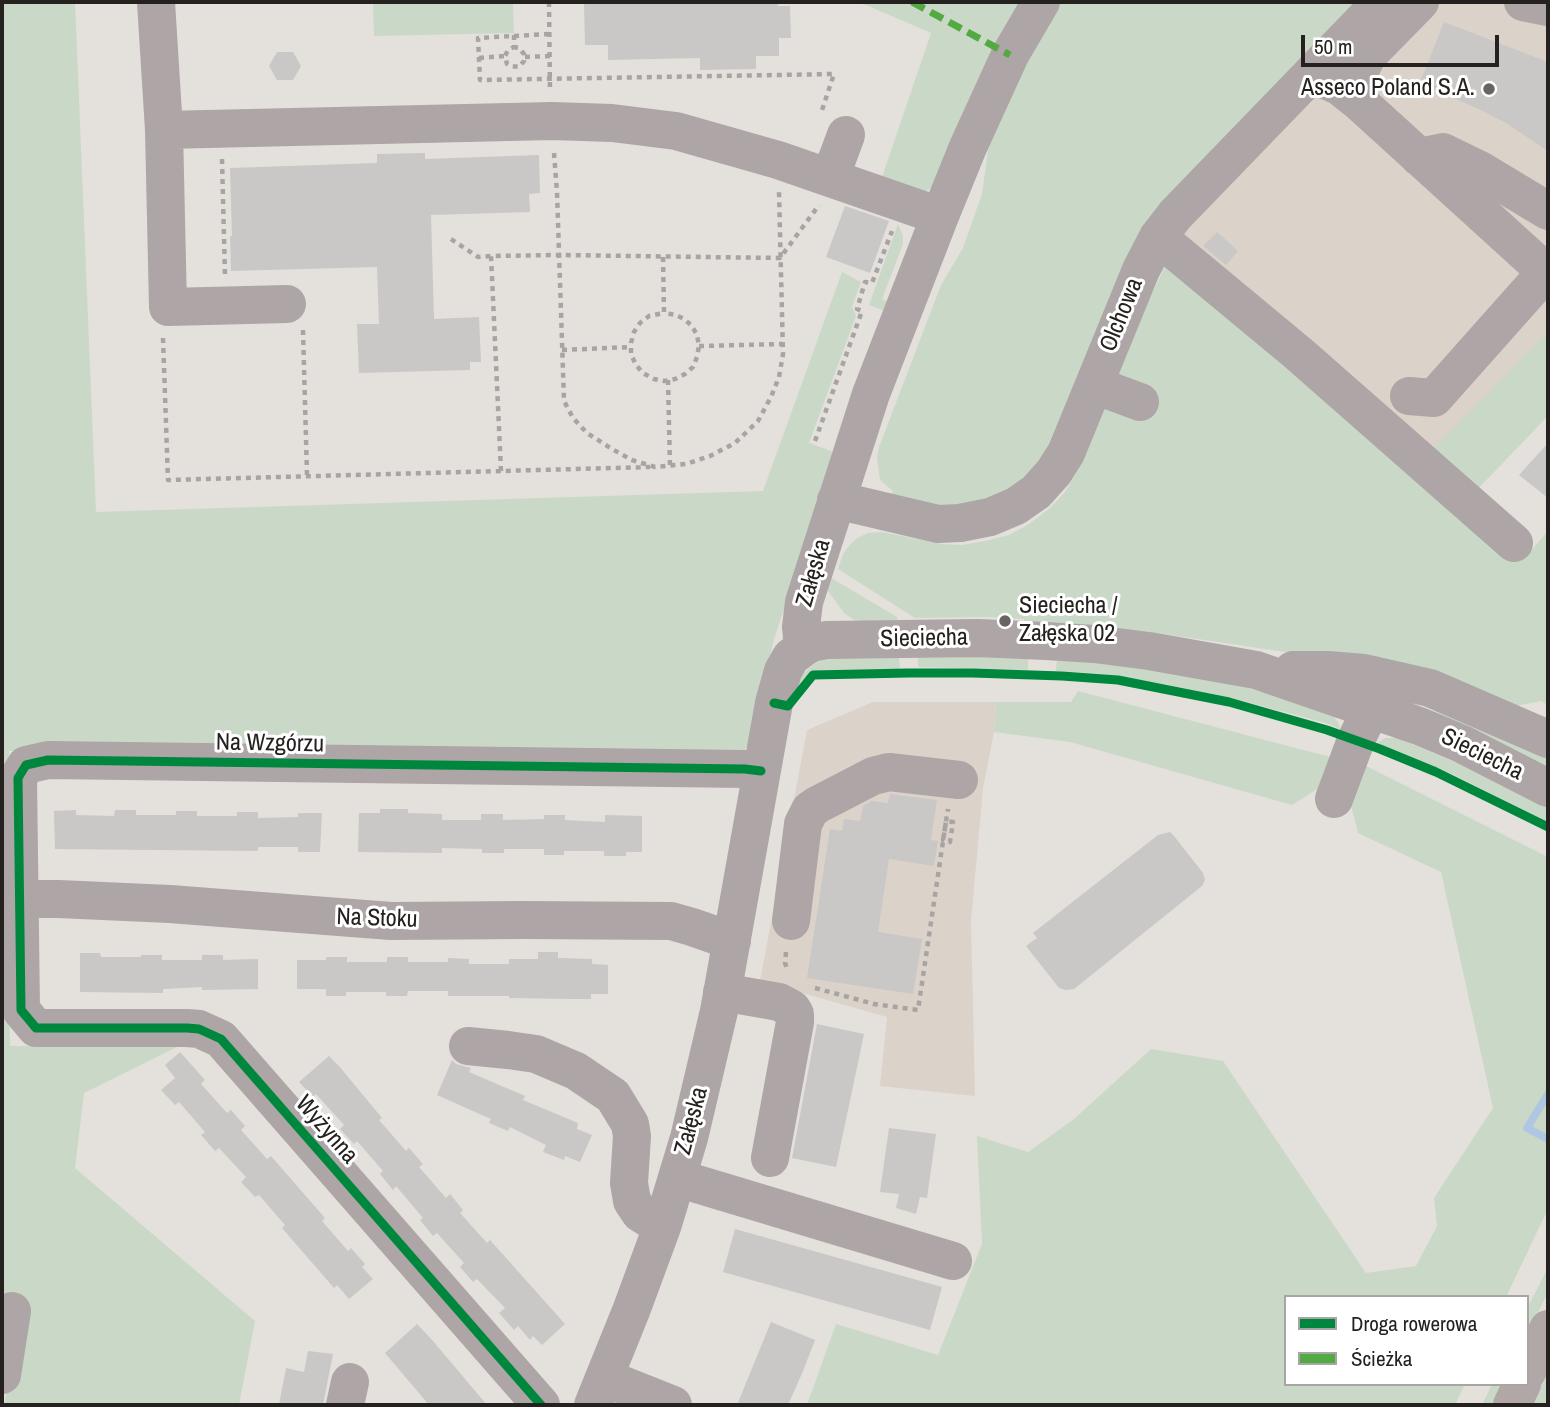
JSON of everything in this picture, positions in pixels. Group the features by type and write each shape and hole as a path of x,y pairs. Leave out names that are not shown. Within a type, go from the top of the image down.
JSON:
{"main road":[{"path":"1529,1368 1548,1329"},
{"path":"1512,1405 1521,1386"}],"street":[{"path":"156,2 164,130 168,307 225,305 295,320"},
{"name":"Załęska","path":"599,1392 662,1227 704,1077 732,941 774,703 783,671 791,657 803,648 801,627 804,602 836,500 871,394 968,147 1010,55 1041,2"},
{"name":"Olchowa","path":"836,500 938,524 990,517 1016,506 1036,492 1066,453 1140,270 1158,237 1175,215 1381,2"},
{"path":"1349,94 1367,56 1420,2"},
{"path":"1523,2 1548,7"},
{"path":"1311,74 1339,86 1349,94 1546,272 1434,398 1409,396"},
{"path":"164,130 552,121 612,123 676,131 778,160 825,191 940,216"},
{"path":"825,191 832,128"},
{"path":"1419,157 1443,152 1490,175 1548,211"},
{"path":"1158,237 1299,354 1514,543"},
{"path":"1094,385 1140,402"},
{"name":"Sieciecha","path":"803,648 826,640 978,638 1094,644 1149,651 1378,693 1440,692 1548,740"},
{"path":"1334,799 1378,693"},
{"name":"Sieciecha","path":"1378,693 1419,726 1462,744 1548,788"},
{"name":"Na Wzgórzu","path":"21,1010 18,778 26,765 48,760 761,771"},
{"path":"791,920 803,824 810,810 873,776 889,772 954,792"},
{"path":"748,847 799,855"},
{"name":"Na Stoku","path":"19,899 170,904 391,921 671,921 732,941"},
{"path":"722,992 779,1002 792,1009 795,1014 769,1158"},
{"name":"Wyżynna","path":"21,1010 36,1028 187,1028 199,1029 221,1039 541,1405"},
{"path":"468,1046 536,1054 576,1071 613,1097 630,1124 632,1136 629,1183 632,1201 639,1213 662,1227"},
{"path":"677,1178 953,1261"},
{"path":"2,1375 12,1311"},
{"path":"599,1392 673,1405"}],"path":[{"path":"549,2 550,80"},
{"path":"549,34 478,38 480,80 835,74 832,128"},
{"path":"514,35 514,47"},
{"path":"514,47 522,51 525,57 522,64 514,67 507,64 505,57 508,50 514,47"},
{"path":"479,58 505,57"},
{"path":"525,57 550,57"},
{"path":"514,67 515,79"},
{"path":"554,151 564,401 573,418 587,433 632,460 654,467"},
{"path":"221,156 225,305"},
{"path":"163,336 168,480 686,464 710,456 735,443 758,421 779,377 783,344 783,300 779,186"},
{"path":"780,258 825,191"},
{"path":"815,441 862,312 857,309 865,282 872,283 893,228"},
{"path":"451,239 478,257 559,255 780,258"},
{"path":"491,256 501,471"},
{"path":"663,257 664,313"},
{"path":"664,313 676,314 692,326 699,346 693,367 685,374 668,380 654,379 643,373 631,354 634,332 640,323 649,316 664,313"},
{"path":"295,320 307,476"},
{"path":"699,346 783,344"},
{"path":"562,350 631,347"},
{"path":"668,380 670,466"},
{"path":"808,986 874,1004 918,1010 946,821 953,822 950,842 943,840 945,828 947,816 954,792"},
{"path":"790,975 785,957 791,920"}],"shaded area":[{"path":"1362,2 1548,2 1548,332 1418,465 1188,269 1166,208"},
{"path":"873,702 996,702 994,732 983,788 971,921 975,1096 880,1086 887,1017 760,981 807,730"}],"green space":[{"path":"2,2 75,2 96,512 763,491 842,272 861,282 852,307 856,316 809,443 831,451 834,460 774,639 753,735 745,750 9,751 10,1046 179,1046 84,1093 75,1168 255,1321 239,1405 4,1405 22,1308 2,1307"},
{"path":"373,2 513,2 514,33 374,36"},
{"path":"859,2 1023,2 931,188 922,193 879,186 931,33"},
{"path":"1055,2 1362,2 1166,208 1054,445 1016,485 994,497 963,508 889,500 893,491 880,480 877,458 879,447 941,285 963,248 982,194 991,129"},
{"path":"898,224 903,244 882,299 890,303 882,310 869,305"},
{"path":"1167,262 1524,559 1548,531 1548,705 1541,701 1511,707 1414,671 1150,632 1024,623 1024,619 915,618 838,569 849,546 868,533 882,532 942,544 962,545 1009,535 1050,508 1065,492 1080,467"},
{"path":"1548,332 1548,416 1473,494 1426,456"},
{"path":"828,576 897,617 898,623 854,620 844,613 828,591"},
{"path":"918,655 1028,656 1028,670 918,667"},
{"path":"899,656 900,670 811,672 794,693 805,672 829,657"},
{"path":"1057,658 1148,667 1248,688 1315,707 1333,715 1340,729 1243,701 1169,685 1103,674 1056,671"},
{"path":"1078,691 1334,758 1319,788 1292,805 1070,742 994,732 996,702 1071,702"},
{"path":"1430,710 1548,755 1548,770"},
{"path":"1385,738 1397,738 1465,766 1548,807 1548,822 1452,774 1377,743"},
{"path":"1362,764 1548,857 1548,1209 1507,1295 1284,1295 1284,1386 1464,1386 1455,1405 807,1405 836,1324 938,1355 982,1244 977,1136 1028,1152 1074,1119 1151,1049 1223,1061 1366,1273 1416,1266 1437,1226 1434,1198 1493,1108 1441,872 1358,833 1350,802"},
{"path":"1548,1267 1548,1292 1529,1332 1529,1305"},
{"path":"1548,1369 1546,1405 1531,1405"},
{"path":"1491,1386 1504,1386 1496,1405 1482,1405"}],"building":[{"path":"584,2 778,2 778,6 790,6 791,38 779,38 779,56 756,56 756,69 700,70 700,58 608,60 608,45 585,45"},
{"name":"Asseco Poland S.A.","path":"1444,22 1548,62 1548,151 1483,111 1419,85"},
{"path":"277,52 293,52 301,66 293,80 277,80 269,66"},
{"path":"425,153 425,159 539,155 540,193 529,194 530,212 431,215 434,319 479,317 481,362 470,362 470,370 359,373 357,324 379,324 377,267 231,271 230,168 377,163 377,154"},
{"path":"845,206 889,221 870,273 826,257"},
{"path":"1217,232 1238,251 1226,265 1203,246"},
{"path":"1548,443 1548,498 1519,475"},
{"path":"890,794 937,800 931,840 938,841 934,866 889,859 878,932 922,939 913,994 807,978 830,829 842,831 844,819 860,821 863,806 872,801 888,803"},
{"path":"380,809 408,809 408,813 442,814 442,820 481,820 481,814 503,814 503,820 544,819 544,815 565,815 565,820 605,822 605,815 642,816 642,852 626,852 626,856 604,856 604,851 564,851 564,855 544,855 544,849 504,849 504,853 482,853 482,849 442,848 442,853 358,852 359,813 380,813"},
{"path":"76,810 76,815 114,816 115,810 136,810 136,815 176,815 176,811 197,811 197,816 237,816 237,812 258,812 258,818 298,817 298,813 322,813 320,852 298,852 298,847 258,847 258,851 55,849 54,811"},
{"path":"1170,832 1203,873 1205,880 1202,886 1074,989 1059,988 1026,946 1037,938 1033,933 1158,835"},
{"path":"538,952 558,952 558,958 592,959 592,964 608,965 608,994 591,994 591,999 448,996 448,991 408,991 407,996 386,996 386,992 346,992 346,996 326,996 326,989 297,989 297,960 347,957 347,962 387,962 387,957 408,957 408,962 448,962 448,958 469,959 469,964 509,964 509,959 538,959"},
{"path":"80,953 100,953 101,957 162,955 162,960 202,960 202,955 223,955 223,960 258,959 258,989 202,990 202,987 163,989 163,993 80,992"},
{"path":"817,1024 864,1034 836,1167 792,1158"},
{"path":"180,1052 205,1080 201,1084 227,1113 231,1110 245,1126 241,1130 267,1159 271,1156 325,1218 322,1221 348,1251 351,1248 365,1264 362,1267 373,1279 349,1299 337,1285 334,1288 282,1228 285,1225 259,1195 255,1197 241,1182 246,1177 219,1148 215,1151 201,1135 205,1132 179,1102 175,1105 161,1090 175,1078 165,1065"},
{"path":"329,1056 382,1118 379,1120 406,1151 409,1148 423,1164 419,1167 446,1198 450,1194 463,1210 460,1213 487,1243 490,1240 565,1324 542,1345 533,1336 530,1340 518,1326 514,1330 499,1313 505,1308 477,1279 473,1282 460,1267 464,1263 437,1233 433,1236 420,1220 423,1218 396,1186 393,1190 380,1174 383,1171 357,1141 354,1144 340,1129 344,1125 316,1094 313,1097 299,1082"},
{"path":"452,1060 456,1064 471,1068 469,1072 525,1096 523,1100 578,1123 577,1129 592,1135 580,1162 565,1156 564,1160 543,1152 546,1145 510,1127 508,1131 489,1123 491,1119 437,1095"},
{"path":"889,1128 936,1134 927,1198 920,1197 916,1214 896,1208 899,1194 880,1192"},
{"path":"735,1229 942,1287 930,1330 723,1272"},
{"path":"771,1322 815,1340 803,1371 788,1405 737,1405"},
{"path":"417,1324 487,1405 429,1405 385,1353"},
{"path":"308,1351 333,1354 323,1405 279,1405 286,1368 304,1372"}],"waterway":[{"path":"1548,1094 1527,1128 1548,1139"}],"marked path":[{"path":"912,2 1010,55"}],"cycle path":[{"path":"774,703 788,706 813,675 973,673 1118,680 1229,702 1327,730 1436,772 1548,827"},
{"path":"541,1405 221,1039 199,1029 187,1028 36,1028 21,1010 18,778 26,765 48,760 761,771"}],"place":[{"name":"Asseco Poland S.A.","path":"1489,89"},
{"name":"Sieciecha / Załęska 02","path":"1005,621"}]}
